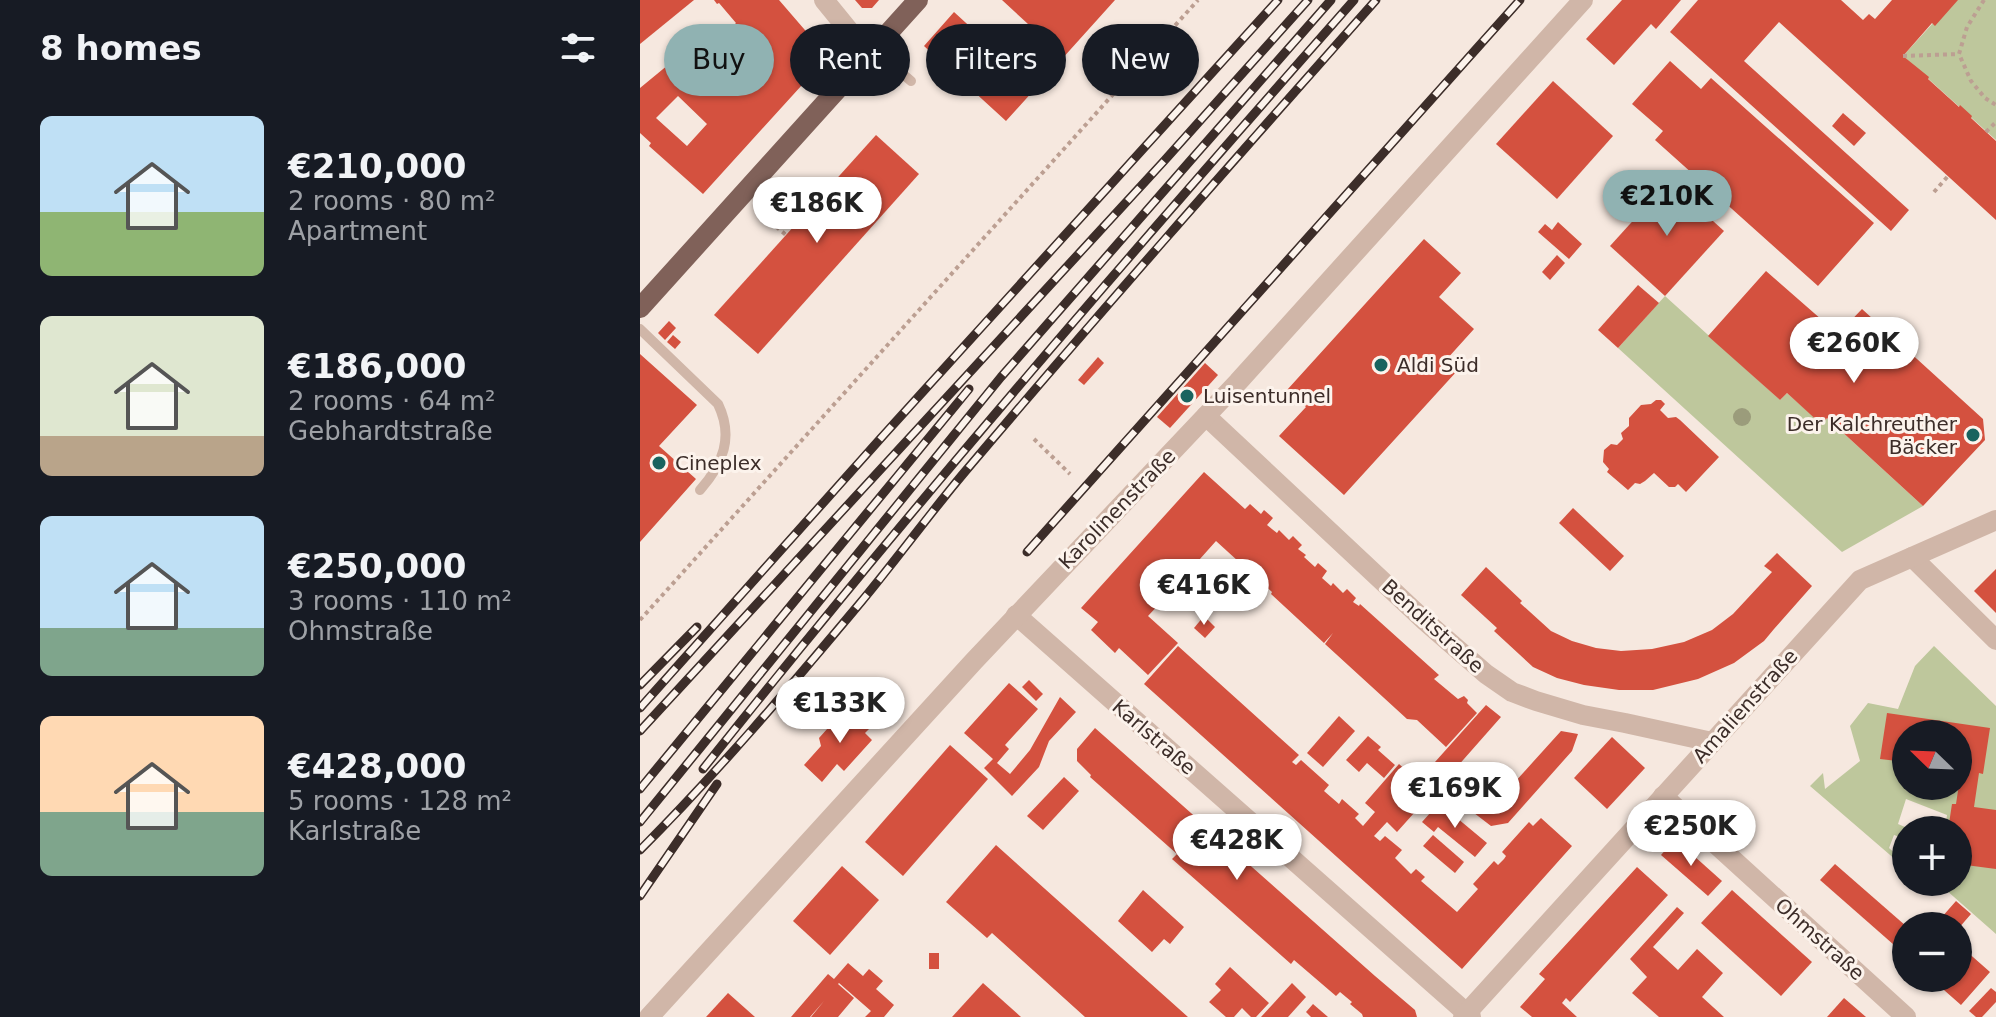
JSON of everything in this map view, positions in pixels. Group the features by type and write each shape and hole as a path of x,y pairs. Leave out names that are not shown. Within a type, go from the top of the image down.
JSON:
{"main road":[{"path":"896,24 918,0"},
{"path":"640,308 831,96"}],"street":[{"path":"824,0 846,24"},
{"name":"Karolinenstraße","path":"649,1017 1016,615 1206,416 1583,0"},
{"name":"Benditstraße","path":"1206,416 1435,630 1512,692 1583,715 1712,742"},
{"name":"Amalienstraße","path":"1467,1016 1860,580 1996,520"},
{"path":"1912,557 1996,640"},
{"name":"Karlstraße","path":"1016,615 1467,1016"},
{"name":"Ohmstraße","path":"1663,796 1906,1017"}],"lane":[{"path":"640,329 718,404 726,420 722,456 715,474 700,490"}],"path":[{"path":"640,620 1198,0"},
{"path":"1982,1 1967,27 1959,54 1971,81 1985,98 1996,105"},
{"path":"1903,56 1959,54"},
{"path":"1986,132 1996,122"},
{"path":"1934,192 1948,176"},
{"path":"758,211 786,235"},
{"path":"1034,439 1070,474"}],"green space":[{"path":"1954,0 1996,0 1996,140 1903,56"},
{"path":"1665,296 1780,400 1787,393 1822,424 1827,418 1923,506 1842,552 1618,348"},
{"path":"1934,646 1996,706 1996,934 1953,896 1972,896 1972,816 1947,816 1909,800 1972,800 1972,720 1892,720 1892,800 1906,800 1901,816 1892,816 1889,848 1892,857 1810,786 1823,773 1825,789 1860,761 1850,726 1868,703 1898,709 1915,666"}],"building":[{"path":"640,0 694,0 664,24 640,44"},
{"path":"714,0 779,0 800,24 790,24 792,96 703,194 649,146 651,143 640,133 640,88 664,68 664,96 678,96 774,96 774,24 735,24","holes":["678,96 707,124 687,146 656,118"]},
{"path":"855,0 879,0 872,8 862,8"},
{"path":"1002,0 1115,0 1093,24 1082,24 1082,37 1066,54 1066,24 1028,24"},
{"path":"1622,0 1681,0 1656,29 1651,24 1614,65 1586,39"},
{"path":"1698,0 1841,0 1863,20 1869,14 1875,19 1892,0 1958,0 1935,26 1932,23 1903,56 1996,141 1996,220 1779,22 1744,61 1909,210 1891,231 1670,32"},
{"path":"954,12 967,24 943,24"},
{"path":"1670,61 1701,89 1711,78 1874,223 1818,286 1655,140 1663,131 1632,104"},
{"path":"1553,81 1613,136 1557,199 1496,144"},
{"path":"979,96 1029,96 1006,121"},
{"path":"1843,113 1866,133 1854,146 1832,126"},
{"path":"876,135 919,174 758,354 714,315"},
{"path":"1669,181 1724,231 1665,296 1610,246"},
{"path":"1558,222 1582,244 1569,259 1538,232 1545,224 1552,230"},
{"name":"Aldi Süd","path":"1424,239 1461,273 1439,297 1474,329 1446,360 1457,371 1344,495 1279,436 1306,407 1287,390"},
{"path":"1557,255 1565,263 1550,280 1542,272"},
{"path":"1766,271 1838,334 1862,309 1983,419 1985,440 1923,506 1827,418 1822,425 1787,393 1780,400 1708,336"},
{"path":"1638,285 1659,303 1618,348 1598,330"},
{"path":"669,321 676,328 665,340 658,333"},
{"path":"673,335 681,342 675,349 667,342"},
{"name":"Cineplex","path":"640,354 697,405 659,446 696,479 640,542"},
{"path":"1098,357 1104,363 1084,385 1078,380"},
{"name":"Luisentunnel","path":"1205,363 1218,375 1170,428 1157,417"},
{"path":"1656,400 1665,404 1660,410 1668,418 1680,420 1719,457 1686,492 1678,484 1669,487 1654,473 1628,490 1607,472 1609,469 1603,462 1604,450 1623,439 1621,433 1629,426 1629,418 1641,405"},
{"path":"1204,472 1245,509 1250,504 1261,514 1264,510 1273,518 1267,525 1277,533 1279,530 1289,540 1293,536 1302,545 1298,549 1306,555 1304,557 1315,567 1318,563 1327,571 1322,578 1343,593 1347,589 1356,598 1353,602 1360,604 1439,675 1434,679 1458,699 1464,696 1468,700 1467,703 1477,713 1446,747 1417,720 1407,719 1325,644 1333,633 1324,643 1216,541 1191,569 1201,579 1172,611 1162,601 1148,616 1178,643 1148,675 1119,648 1115,653 1091,630 1098,622 1081,608"},
{"path":"1573,508 1624,556 1610,571 1559,523"},
{"path":"1777,553 1812,586 1764,641 1734,663 1698,679 1653,690 1619,690 1584,685 1533,667 1461,595 1486,567 1551,631 1596,648 1621,651 1652,649 1684,642 1712,630 1733,614 1772,572 1764,566"},
{"path":"1996,569 1996,613 1974,591"},
{"path":"1204,616 1215,627 1205,638 1194,628"},
{"path":"1178,646 1299,755 1292,762 1296,765 1301,760 1329,785 1324,791 1339,804 1342,799 1359,814 1355,818 1363,826 1375,812 1365,803 1399,764 1418,781 1486,705 1501,717 1449,776 1453,784 1471,799 1478,791 1495,804 1561,731 1578,734 1572,751 1508,823 1491,826 1465,806 1458,815 1432,793 1397,832 1387,822 1374,836 1380,841 1385,836 1402,850 1395,858 1411,874 1416,869 1425,877 1421,881 1457,912 1478,889 1473,884 1494,861 1498,865 1504,859 1506,856 1502,852 1529,822 1533,826 1541,818 1572,846 1462,969 1144,684"},
{"path":"1029,680 1043,694 1036,701 1022,687"},
{"path":"1009,683 1038,709 1005,745 1009,749 997,763 1010,774 1030,750 1060,697 1076,712 1049,741 1039,767 1012,796 984,768 993,759 964,733"},
{"path":"854,708 873,725 865,733 872,740 844,771 837,764 822,782 804,765 821,746 819,738 837,718 844,720"},
{"path":"1887,713 1935,720 1892,720 1892,760 1880,759"},
{"path":"1339,716 1355,731 1323,767 1307,753"},
{"path":"1972,725 1990,728 1974,807 1996,810 1996,869 1972,866 1972,816 1950,816 1952,804 1956,804 1957,800 1972,800"},
{"path":"1095,728 1415,1010 1417,1017 1363,1017 1340,992 1336,996 1294,960 1291,964 1172,859 1177,854 1090,777 1077,761 1077,749"},
{"path":"1368,736 1395,765 1384,778 1367,763 1359,772 1346,760"},
{"path":"1612,737 1645,768 1607,809 1574,778"},
{"path":"950,745 988,779 903,876 865,842"},
{"path":"1064,777 1079,791 1043,830 1027,816"},
{"path":"1439,803 1487,843 1475,857 1438,827 1434,832 1422,822"},
{"path":"1433,835 1464,862 1455,873 1423,846"},
{"path":"1675,839 1722,881 1708,896 1661,855"},
{"path":"996,845 1188,1017 1085,1017 992,933 987,938 946,902"},
{"path":"1835,864 1892,914 1892,943 1820,880"},
{"path":"842,866 879,900 830,955 793,921"},
{"path":"1637,867 1668,895 1570,1002 1566,998 1562,1003 1577,1017 1532,1017 1520,1007 1545,979 1539,974"},
{"path":"1143,890 1184,927 1170,944 1164,939 1152,952 1118,921"},
{"path":"1732,890 1812,962 1781,996 1701,923"},
{"path":"1956,901 1969,912 1946,912"},
{"path":"1677,907 1684,913 1653,947 1678,970 1697,949 1723,973 1702,997 1724,1017 1659,1017 1632,993 1647,977 1630,959"},
{"path":"929,953 939,953 939,969 929,969"},
{"path":"1972,956 1990,972 1961,1005 1946,992 1972,992"},
{"path":"848,963 863,976 869,969 883,981 876,989 894,1005 884,1017 865,1017 871,1011 839,983 854,998 838,1017 811,1017 824,1001 810,1017 791,1017 828,974 834,979"},
{"path":"1230,967 1269,1003 1256,1017 1251,1017 1242,1008 1234,1017 1226,1017 1209,1002 1221,990 1215,984"},
{"path":"983,983 1021,1017 952,1017"},
{"path":"1292,983 1306,997 1288,1017 1261,1017"},
{"path":"1991,988 1996,992 1996,1002 1982,1017 1976,1017 1969,1011"},
{"path":"728,993 755,1017 706,1017"},
{"path":"1844,998 1866,1017 1827,1017"},
{"path":"1313,1004 1328,1017 1311,1017 1306,1012"}],"railway":[{"path":"640,708 1278,0"},
{"path":"640,731 1308,0"},
{"path":"640,822 1001,377 1331,0"},
{"path":"703,769 1024,380 1354,0"},
{"path":"640,850 780,697 1014,414 1376,0"},
{"path":"1027,552 1520,0"},
{"path":"640,789 969,389"},
{"path":"640,685 697,627"},
{"path":"640,896 717,784"}],"place":[{"name":"Aldi Süd","path":"1381,365"},
{"name":"Luisentunnel","path":"1187,396"},
{"name":"Der Kalchreuther Bäcker","path":"1973,435"},
{"name":"Cineplex","path":"659,463"}]}
